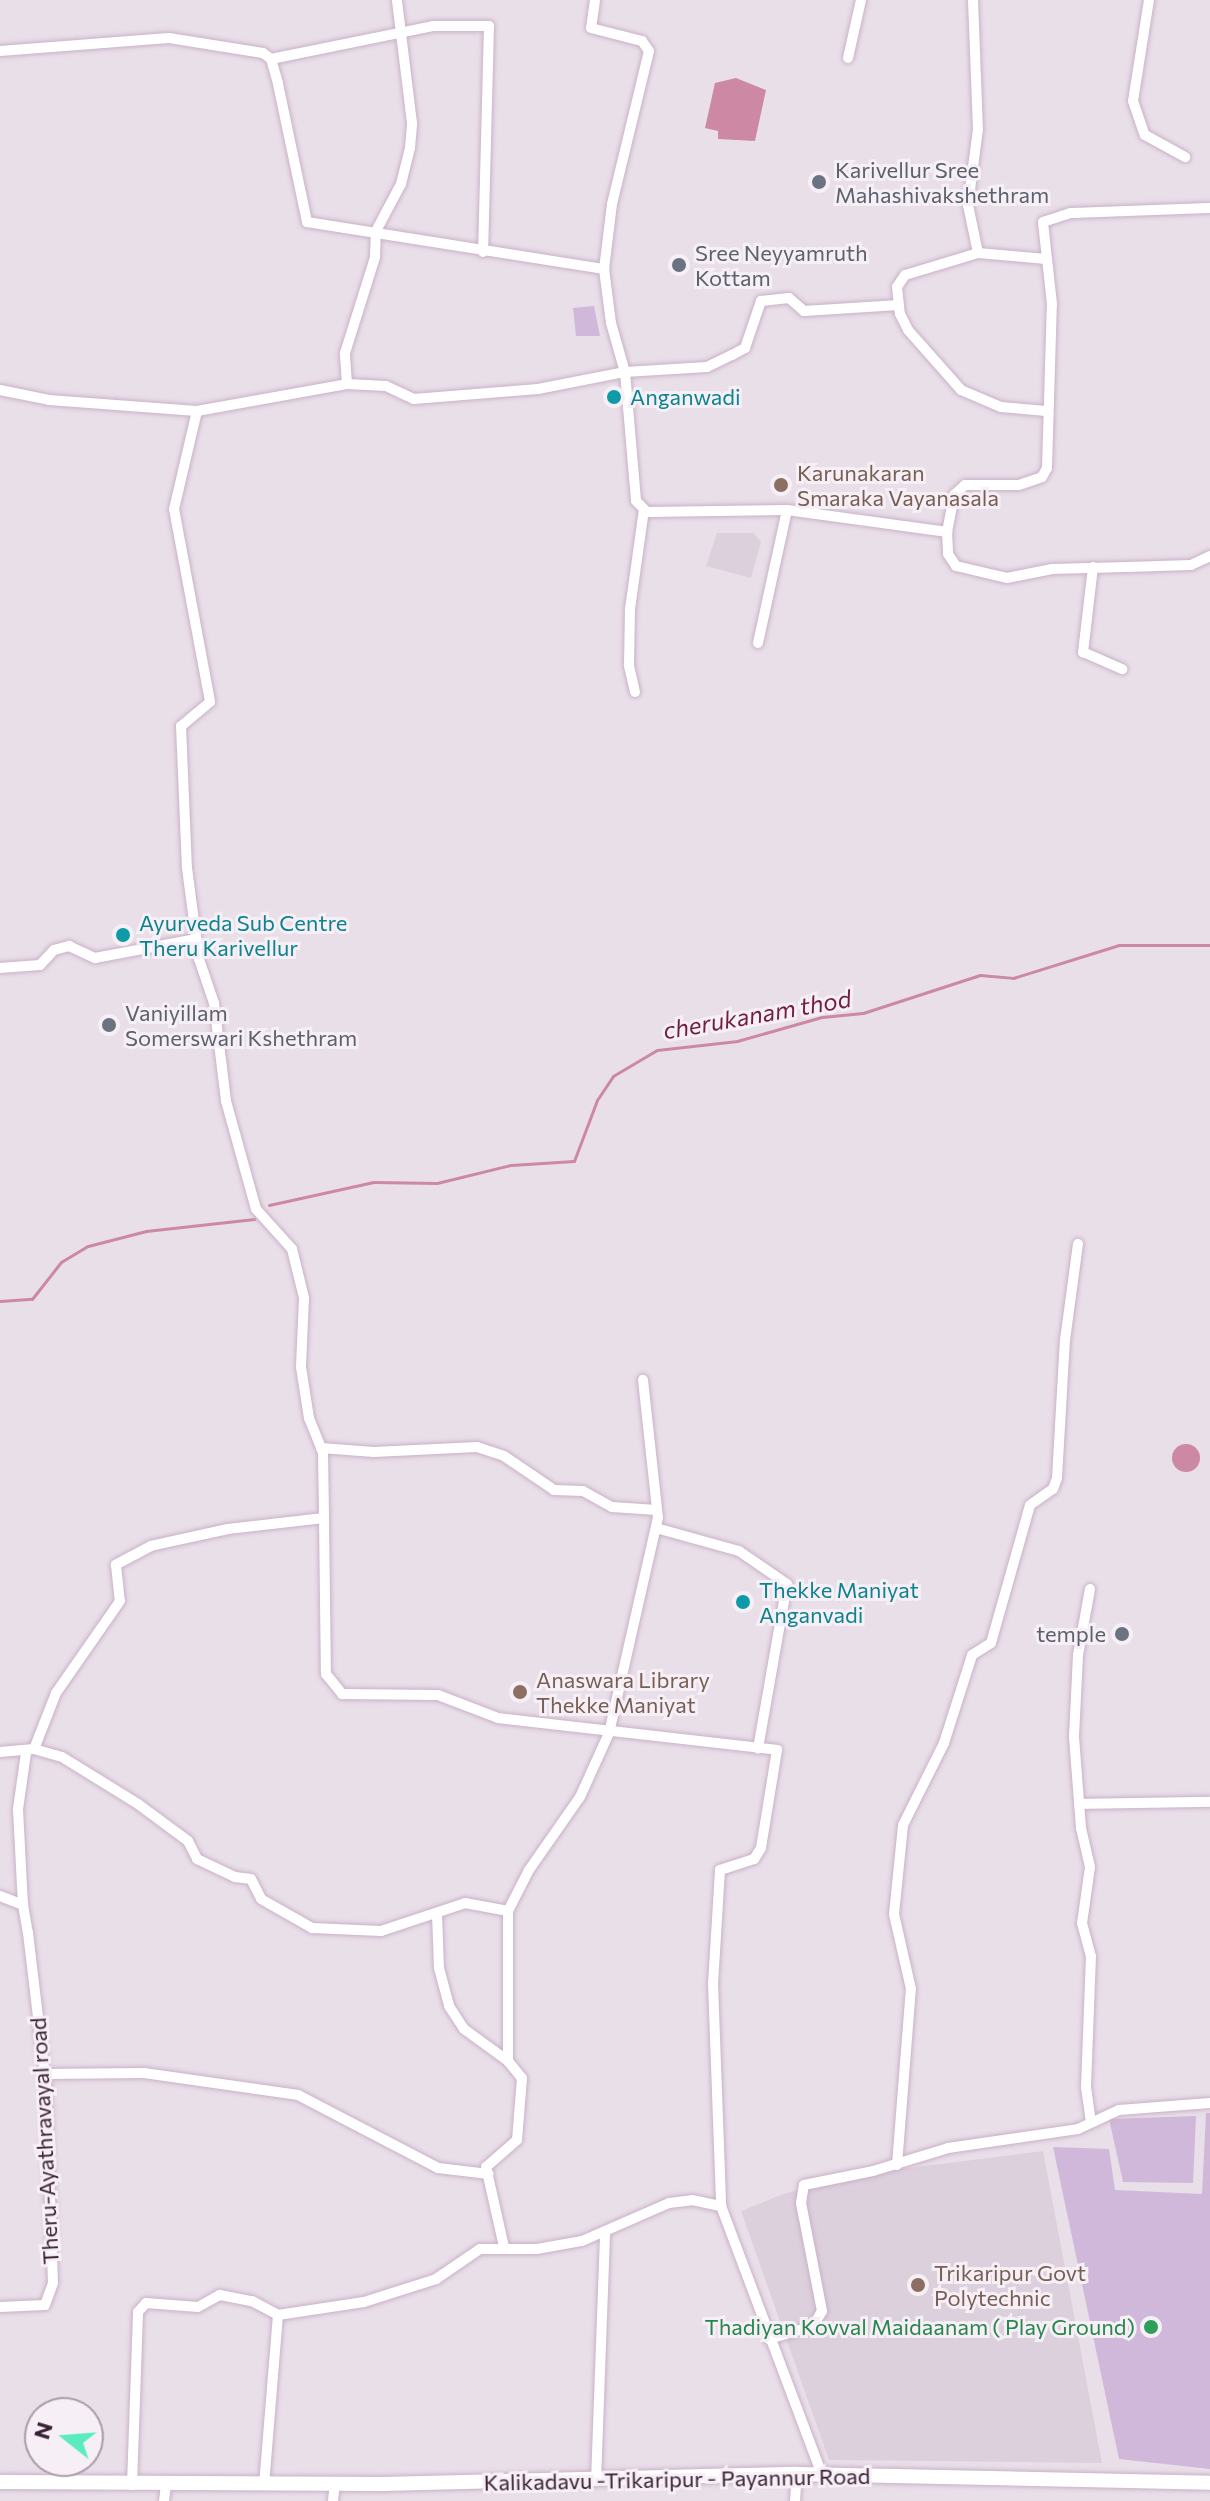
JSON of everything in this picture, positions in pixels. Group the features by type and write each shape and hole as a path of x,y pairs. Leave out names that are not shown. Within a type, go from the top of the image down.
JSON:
{"main road":[{"name":"Kalikadavu -Trikaripur - Payannur Road","path":"0,2482 264,2485 596,2481 797,2474 1210,2483"}],"street":[{"path":"347,384 345,353 375,257 376,231 401,184 410,148 412,123 397,0"},
{"path":"595,0 591,28 642,41 649,51 612,204 604,269 605,296 625,372 636,501 644,510 682,515 787,510 947,532"},
{"path":"848,58 861,0"},
{"path":"973,0 978,129 968,205 978,253"},
{"path":"1149,0 1133,101 1145,135 1185,157"},
{"path":"0,51 169,38 271,59 468,22 482,22 491,30 484,94 489,170 483,252"},
{"path":"271,59 303,217 322,226 376,231 483,252 604,269"},
{"path":"1210,208 1054,216 1043,222 1052,346 1042,477 1019,485 965,485 954,495 947,532 948,554 966,570 1007,578 1093,567 1191,565 1210,556"},
{"path":"1046,259 978,253 898,278 899,305 908,330 961,390 1001,407 1046,411"},
{"path":"0,390 49,400 197,411 347,384 386,386 414,399 538,389 625,372 707,367 745,348 761,301 789,298 804,311 899,305"},
{"path":"197,411 174,509 210,702 181,726 187,868 196,939 214,1003 226,1101 256,1209 292,1249 304,1298 303,1380 309,1418 321,1448 326,1674 342,1694 446,1696 479,1715 609,1733 777,1750 761,1848 744,1864 726,1866 719,1877 713,1983 721,2206 822,2475"},
{"path":"635,692 629,665 630,609 644,510"},
{"path":"758,643 787,510"},
{"path":"1093,567 1083,652 1122,669"},
{"path":"0,968 40,965 54,950 69,946 95,958 196,939"},
{"path":"897,2165 911,1989 894,1914 903,1825 944,1743 972,1655 991,1643 1030,1505 1053,1489 1057,1478 1065,1340 1078,1244"},
{"path":"508,2061 508,1911 529,1870 580,1797 609,1733 656,1528 657,1510 643,1380"},
{"path":"321,1448 374,1452 477,1447 504,1456 554,1490 583,1491 612,1507 657,1510"},
{"path":"30,1751 56,1693 120,1601 116,1565 151,1546 212,1532 324,1518"},
{"path":"656,1528 739,1551 787,1584 758,1748"},
{"path":"1090,1589 1075,1709 1079,1804 1090,1867 1082,1923 1091,1956 1086,2087 1091,2122"},
{"path":"0,1752 30,1751 62,1757 138,1804 188,1841 197,1859 235,1877 251,1879 261,1899 312,1928 371,1932 465,1903 508,1911"},
{"name":"Theru-Ayathravayal road","path":"0,2307 45,2305 53,2283 45,2074 23,1905 18,1809 30,1751"},
{"path":"1079,1804 1210,1802"},
{"path":"0,1896 23,1905"},
{"path":"437,1914 439,1968 449,2006 472,2037 508,2061 522,2078 520,2130 510,2151 486,2167 504,2247"},
{"path":"45,2074 144,2073 298,2095 438,2168 489,2174"},
{"path":"769,2339 813,2326 821,2319 820,2288 801,2203 804,2185 897,2165 948,2148 1043,2137 1119,2110 1210,2103"},
{"path":"132,2485 138,2312 146,2303 198,2307 220,2295 252,2301 278,2315 364,2302 436,2279 480,2249 537,2249 605,2234 669,2203 692,2200 721,2206"},
{"path":"596,2481 605,2234"},
{"path":"264,2485 278,2315"},
{"path":"795,2501 797,2474"},
{"path":"333,2501 335,2482"},
{"path":"164,2501 166,2485"}],"shaded area":[{"path":"736,78 766,90 755,141 718,139 718,131 705,128 715,83"},
{"path":"594,306 600,336 576,336 573,308"},
{"path":"717,533 754,533 761,542 751,578 706,566"},
{"path":"1186,1444 1196,1448 1200,1458 1196,1468 1186,1472 1176,1468 1172,1458 1176,1448"},
{"name":"Thadiyan Kovval Maidaanam ( Play Ground)","path":"1206,2113 1210,2113 1210,2469 1119,2459 1053,2147 1109,2149 1115,2190 1202,2194"},
{"path":"1196,2116 1193,2183 1123,2182 1109,2119"},
{"name":"Trikaripur Govt Polytechnic","path":"1043,2151 1102,2463 829,2460 741,2211 786,2193 885,2171"}],"waterway":[{"name":"cherukanam thod","path":"269,1205 374,1182 437,1183 511,1165 574,1161 597,1100 613,1076 657,1050 737,1041 822,1017 863,1013 980,975 1013,978 1119,945 1210,945"},
{"name":"cherukanam thod","path":"0,1301 32,1299 61,1262 88,1246 146,1231 254,1219"}],"place":[{"name":"Karivellur Sree Mahashivakshethram","path":"819,182"},
{"name":"Sree Neyyamruth Kottam","path":"679,265"},
{"name":"Anganwadi","path":"614,397"},
{"name":"Karunakaran Smaraka Vayanasala","path":"781,485"},
{"name":"Ayurveda Sub Centre Theru Karivellur","path":"123,935"},
{"name":"Vaniyillam Somerswari Kshethram","path":"109,1025"},
{"name":"Thekke Maniyat Anganvadi","path":"743,1602"},
{"name":"temple","path":"1122,1634"},
{"name":"Anaswara Library Thekke Maniyat","path":"520,1692"},
{"name":"Trikaripur Govt Polytechnic","path":"918,2285"},
{"name":"Thadiyan Kovval Maidaanam ( Play Ground)","path":"1151,2327"}]}
